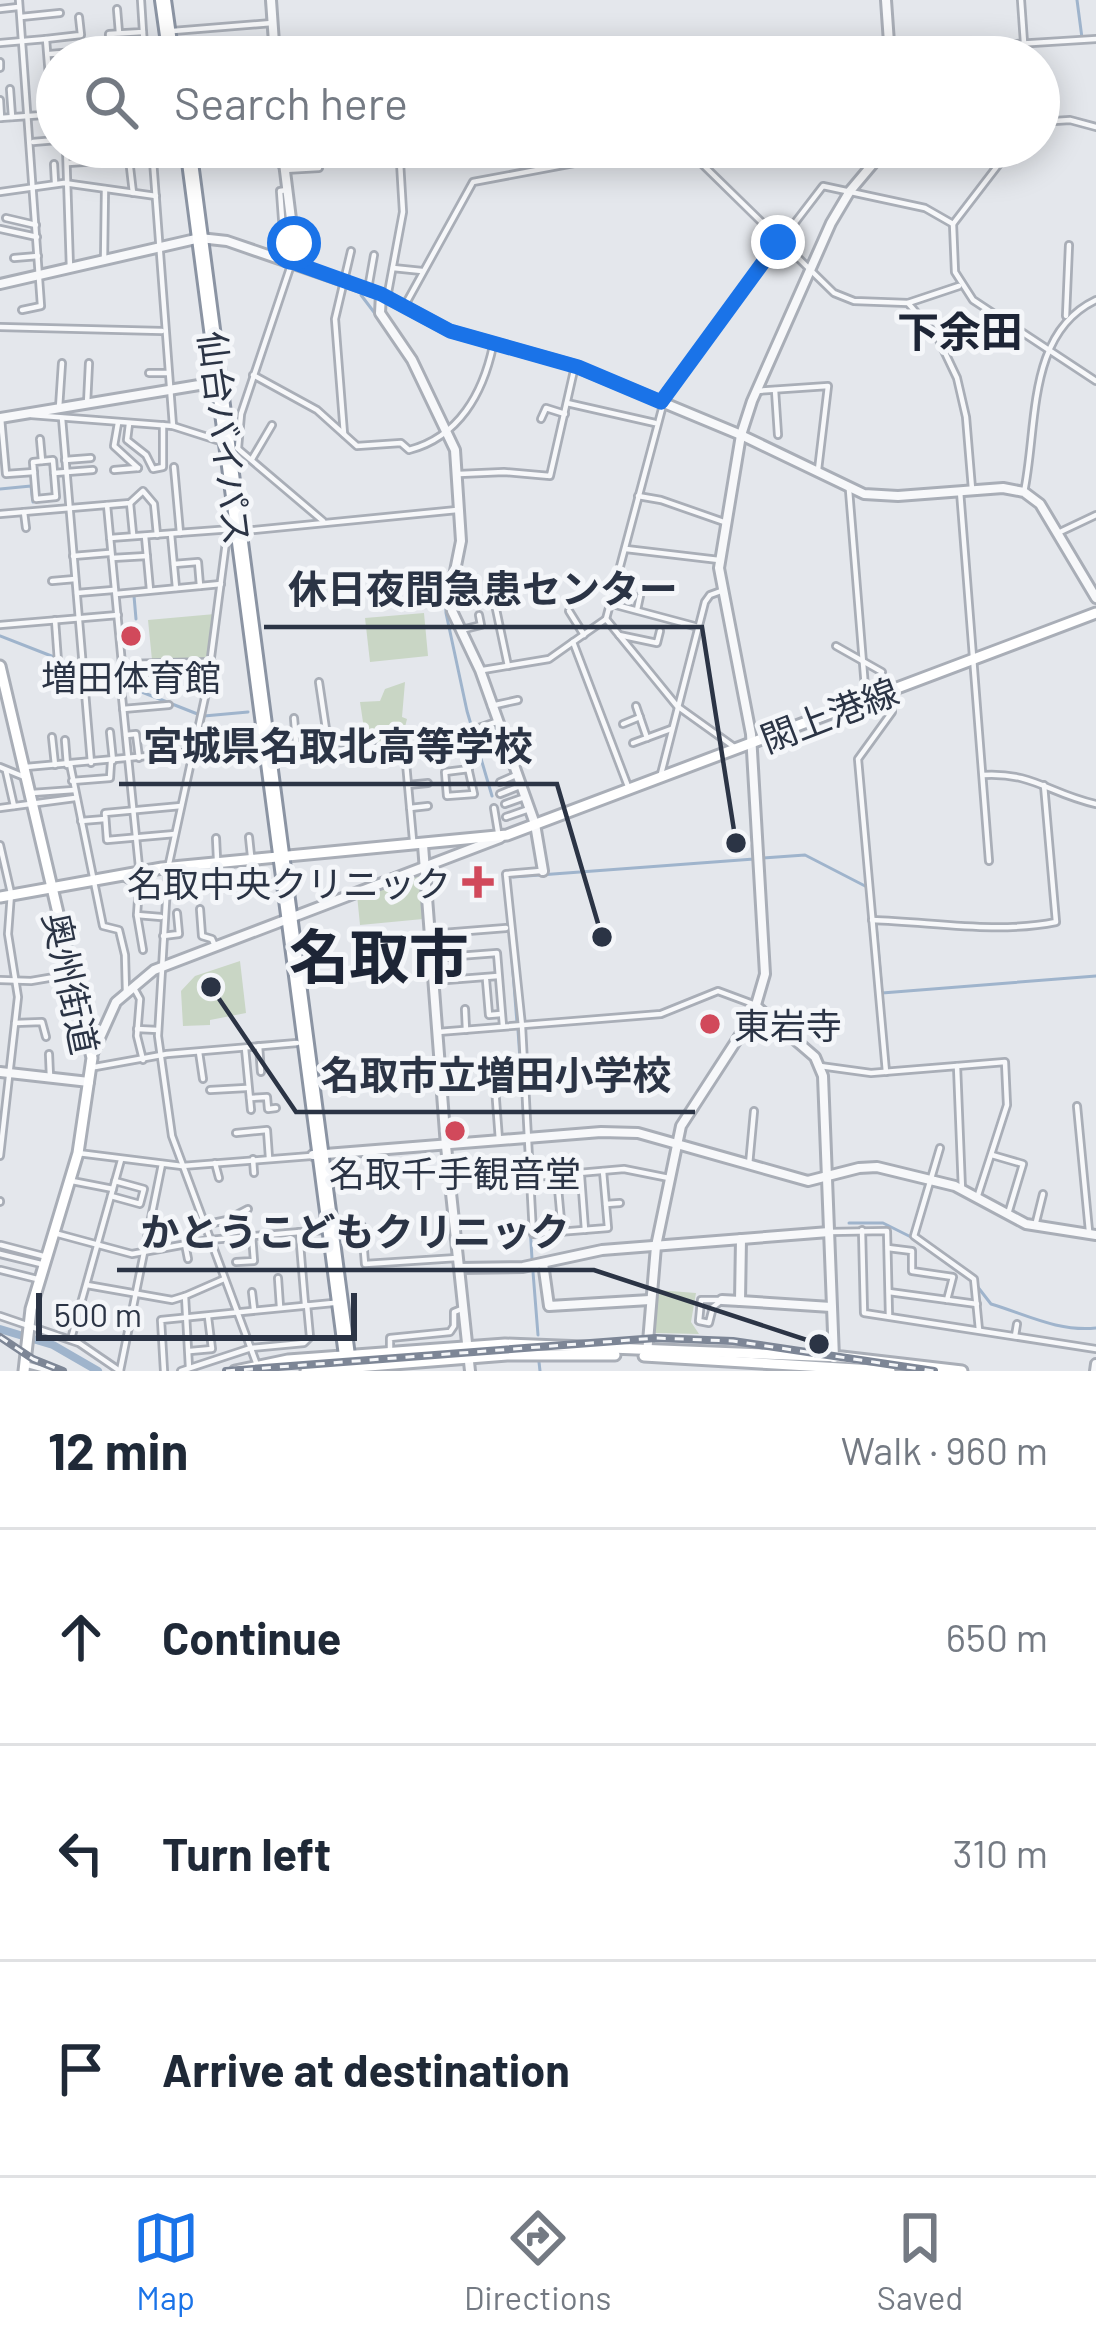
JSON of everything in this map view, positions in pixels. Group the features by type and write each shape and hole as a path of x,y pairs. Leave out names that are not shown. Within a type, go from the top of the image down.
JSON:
{"highway":[{"path":"166,0 173,36"},
{"path":"166,0 170,36"},
{"name":"仙台バイパス","path":"188,168 215,382 228,444 234,533 344,1365"},
{"name":"仙台バイパス","path":"284,919 297,1043 316,1155"},
{"name":"仙台バイパス","path":"326,1229 332,1304 344,1365"}],"main road":[{"name":"閖上港線","path":"92,879 139,866 470,845 1096,613"},
{"name":"奥州街道","path":"0,666 73,974 93,1038 78,1153 40,1280 24,1368"},
{"name":"閖上港線","path":"5,896 168,865 275,857"},
{"path":"306,1371 390,1352 647,1353 962,1371"},
{"path":"236,1371 257,1365 433,1366 468,1352"},
{"path":"834,1364 890,1371"}],"street":[{"path":"141,0 143,36"},
{"path":"271,0 272,36"},
{"path":"886,0 889,36"},
{"path":"1022,0 1024,36"},
{"path":"0,8 20,4 31,142 41,306 22,310"},
{"path":"117,8 119,34"},
{"path":"21,17 60,13"},
{"path":"72,36 80,35 79,17"},
{"path":"173,31 270,24"},
{"path":"109,36 143,32"},
{"path":"1060,41 1096,39"},
{"path":"0,44 36,40"},
{"path":"10,89 12,117"},
{"path":"0,100 1,118 36,115"},
{"path":"1060,121 1096,127"},
{"path":"31,142 36,142"},
{"path":"54,168 56,185"},
{"path":"68,168 70,268"},
{"path":"131,168 133,193"},
{"path":"154,168 172,426"},
{"path":"228,444 292,262 284,170 319,168"},
{"path":"400,168 403,212 380,313 409,355 455,450 461,545 451,596 535,824 543,871 506,874 522,1026 533,1234 608,1228 603,1171"},
{"path":"404,307 473,182 553,168"},
{"path":"706,168 810,274 847,300 908,303 962,285"},
{"path":"647,1353 656,1246 681,1126 757,1006 765,958 751,743 736,647 721,591 724,522 741,435 756,392 831,223 869,168"},
{"path":"996,168 953,224 955,272 987,312 1096,381"},
{"path":"0,192 69,183 156,196"},
{"path":"480,670 549,659 606,619 661,402 823,186 925,208 953,224"},
{"path":"104,261 105,189"},
{"path":"284,246 280,191 287,190"},
{"path":"6,218 36,225"},
{"path":"0,229 37,237"},
{"path":"0,284 217,238 368,289 441,327 575,367 741,435 849,488 879,497 1009,488 1024,492 1040,504 1090,578 1096,598"},
{"path":"1024,492 1047,351 1066,317 1069,245"},
{"path":"344,434 335,319 351,251"},
{"path":"368,289 374,255"},
{"path":"14,258 38,256"},
{"path":"393,268 422,271"},
{"path":"1066,317 1096,300"},
{"path":"908,303 938,338 957,378 966,417 972,490"},
{"path":"0,327 165,331"},
{"path":"253,375 317,410 360,447 401,443 409,450 445,434 480,392 493,343"},
{"path":"62,363 61,413 91,763"},
{"path":"88,404 89,363"},
{"path":"458,474 550,476 575,367"},
{"path":"149,374 169,373"},
{"path":"61,413 215,382"},
{"path":"756,392 828,386 817,473"},
{"path":"775,390 778,435"},
{"path":"567,403 656,423"},
{"path":"541,419 546,408 565,414"},
{"path":"34,472 6,474 0,418 61,413 172,426 228,444 252,459 323,521"},
{"path":"113,470 140,466 114,446 118,423"},
{"path":"129,424 127,440 146,454 154,469 163,467 163,425"},
{"path":"252,459 272,425"},
{"path":"40,439 42,461"},
{"path":"65,460 91,458"},
{"path":"53,460 56,497 36,499 33,462 42,461 53,460"},
{"path":"174,467 180,533"},
{"path":"54,473 93,470"},
{"path":"849,488 866,700"},
{"path":"0,514 130,503 142,491 154,504 157,535"},
{"path":"960,491 989,861"},
{"path":"638,496 724,522"},
{"path":"130,503 133,536"},
{"path":"107,505 122,664 212,662"},
{"path":"110,538 234,533 457,510"},
{"path":"24,512 26,528"},
{"path":"1058,533 1096,515"},
{"path":"234,533 226,542 212,662 168,865 158,1030 170,1124 182,1166 257,1365"},
{"path":"171,534 176,588"},
{"path":"145,536 150,591"},
{"path":"626,549 719,560"},
{"path":"73,556 147,556"},
{"path":"174,564 198,562 200,586"},
{"path":"493,575 508,666"},
{"path":"52,581 75,579"},
{"path":"76,592 221,584"},
{"path":"661,777 706,599 721,591"},
{"path":"637,610 640,596"},
{"path":"612,604 698,627"},
{"path":"569,611 584,635"},
{"path":"0,625 118,615"},
{"path":"460,630 481,625 479,615"},
{"path":"606,619 677,706 737,749"},
{"path":"55,620 60,689"},
{"path":"620,635 657,643 660,631"},
{"path":"573,642 628,788"},
{"path":"836,646 882,672"},
{"path":"146,664 146,678 156,682"},
{"path":"319,682 326,729 322,730 323,743"},
{"path":"121,687 139,866"},
{"path":"886,1072 858,759 892,712 890,690"},
{"path":"491,706 518,700"},
{"path":"123,709 169,705"},
{"path":"636,706 647,738"},
{"path":"622,724 640,717"},
{"path":"294,718 296,745"},
{"path":"14,806 3,769 24,771 323,743 432,755 460,736 496,722"},
{"path":"633,743 671,729"},
{"path":"72,781 110,778 110,732"},
{"path":"125,735 136,734 139,758"},
{"path":"460,736 469,769 474,794 447,796 445,772 469,769"},
{"path":"52,737 55,765"},
{"path":"64,740 103,926 119,930 129,989 140,999 137,1029 142,1060"},
{"path":"405,752 410,808 424,866 470,1371"},
{"path":"983,776 1014,774 1096,804"},
{"path":"500,782 516,775"},
{"path":"408,785 428,783"},
{"path":"872,920 951,922 1010,930 1056,922 1045,785"},
{"path":"500,794 520,786"},
{"path":"0,808 30,798 75,794"},
{"path":"506,804 524,797"},
{"path":"175,834 107,840 105,813 181,806"},
{"path":"410,808 428,806"},
{"path":"494,808 503,836"},
{"path":"506,817 529,809"},
{"path":"80,821 105,819"},
{"path":"249,837 250,856"},
{"path":"216,838 217,859"},
{"path":"0,845 4,933 15,981 13,1055 5,1072 0,1156"},
{"path":"93,1038 129,989 164,965 470,845"},
{"path":"119,875 139,885 137,916 143,950"},
{"path":"200,909 202,936 212,939 215,946"},
{"path":"163,936 179,934 177,913"},
{"path":"137,916 163,917"},
{"path":"430,934 506,928"},
{"path":"432,958 497,953 503,1027"},
{"path":"0,980 73,974"},
{"path":"434,981 499,976"},
{"path":"486,978 489,1015 501,1014"},
{"path":"438,1032 661,1014 718,991 757,1006 790,1033 820,1066 834,1364"},
{"path":"465,1009 466,1030"},
{"path":"15,1023 42,1022 46,1036"},
{"path":"137,1029 158,1030"},
{"path":"92,1062 297,1043"},
{"path":"260,1046 261,1072"},
{"path":"245,1048 250,1110"},
{"path":"200,1052 203,1079"},
{"path":"0,1054 13,1055"},
{"path":"50,1054 50,1077"},
{"path":"820,1066 886,1072 1005,1062 1007,1106 977,1197"},
{"path":"956,1066 962,1190"},
{"path":"5,1072 89,1082"},
{"path":"494,1074 500,1140"},
{"path":"210,1090 249,1088"},
{"path":"250,1098 267,1097 268,1109 276,1108"},
{"path":"78,1153 182,1166 623,1131 800,1180 827,1179 868,1167 931,1180 977,1197 1007,1217 1093,1234 1077,1106"},
{"path":"749,1165 754,1111"},
{"path":"236,1133 267,1130 269,1158"},
{"path":"940,1148 914,1236 974,1279 979,1330"},
{"path":"992,1155 1023,1164 1007,1217"},
{"path":"73,1334 121,1160"},
{"path":"253,1160 254,1173"},
{"path":"215,1162 219,1178"},
{"path":"0,1316 73,1334 120,1371 162,1164"},
{"path":"533,1177 624,1169 669,1178"},
{"path":"580,1173 585,1230"},
{"path":"557,1175 562,1232"},
{"path":"70,1181 113,1189"},
{"path":"1035,1226 1043,1194"},
{"path":"1086,1203 1096,1202"},
{"path":"606,1204 620,1203"},
{"path":"203,1225 248,1209"},
{"path":"54,1233 132,1254 209,1240 362,1226 365,1264 508,1268 587,1252 887,1231 889,1316"},
{"path":"862,1230 864,1312 1096,1349"},
{"path":"185,1296 185,1370 251,1348 304,1343 310,1337 299,1232"},
{"path":"236,1262 254,1262 252,1235"},
{"path":"740,1301 741,1238"},
{"path":"184,1244 188,1259"},
{"path":"1,1245 46,1261"},
{"path":"888,1248 912,1251 912,1271 953,1276 947,1300"},
{"path":"0,1254 46,1261"},
{"path":"543,1263 549,1306 650,1300"},
{"path":"1,1270 40,1280"},
{"path":"278,1278 280,1307"},
{"path":"87,1285 172,1300 225,1279"},
{"path":"252,1292 254,1310"},
{"path":"889,1292 977,1304"},
{"path":"717,1302 711,1322 700,1323 699,1302 704,1298 831,1307"},
{"path":"164,1371 160,1320 332,1304"},
{"path":"390,1352 390,1339 450,1332 454,1312 464,1308"},
{"path":"188,1351 212,1349 208,1317"},
{"path":"1016,1336 1017,1324"},
{"path":"24,1368 50,1371"}],"green space":[{"path":"424,613 428,656 370,662 365,618"},
{"path":"215,614 211,661 152,660 148,620"},
{"path":"405,682 402,717 407,719 400,747 366,742 360,702 380,701 385,689"},
{"path":"420,876 423,919 360,925 357,895"},
{"path":"240,961 246,1013 210,1020 210,1025 183,1026 181,991 195,976"},
{"path":"657,1290 696,1293 691,1322 699,1334 655,1333"}],"waterway":[{"path":"266,0 269,36"},
{"path":"1077,0 1082,38"},
{"path":"283,195 286,223"},
{"path":"286,226 289,252"},
{"path":"0,279 37,271"},
{"path":"361,295 389,332"},
{"path":"408,360 419,384"},
{"path":"0,489 31,486 33,502"},
{"path":"456,523 457,544"},
{"path":"454,559 445,590 446,613 492,796"},
{"path":"134,596 136,619"},
{"path":"0,636 54,657"},
{"path":"60,660 79,667"},
{"path":"86,670 200,715"},
{"path":"204,716 248,712"},
{"path":"763,858 805,855 867,887 870,922"},
{"path":"513,877 754,859"},
{"path":"876,925 882,993 1096,976"},
{"path":"511,946 517,1023"},
{"path":"518,1030 525,1133"},
{"path":"525,1142 532,1259"},
{"path":"849,1223 883,1223 915,1239"},
{"path":"533,1272 538,1335"},
{"path":"977,1286 991,1304 1055,1325 1096,1328"},
{"path":"0,1329 53,1345 98,1371"},
{"path":"539,1362 540,1371"}],"railway":[{"path":"0,1337 33,1359 63,1371"},
{"path":"226,1371 656,1338 733,1341 934,1371"}],"place":[{"name":"増田体育館","path":"131,636"},
{"name":"休日夜間急患センター","path":"736,843"},
{"name":"名取中央クリニック","path":"478,882"},
{"name":"宮城県名取北高等学校","path":"602,937"},
{"name":"名取市立増田小学校","path":"211,987"},
{"name":"東岩寺","path":"710,1024"},
{"name":"名取千手観音堂","path":"455,1131"},
{"name":"かとうこどもクリニック","path":"819,1344"}],"district":[{"name":"下余田","path":"960,330"},
{"name":"名取市","path":"379,955"}],"route":[{"path":"294,243 292,262 381,294 441,327 578,367 661,402 778,242"}]}
